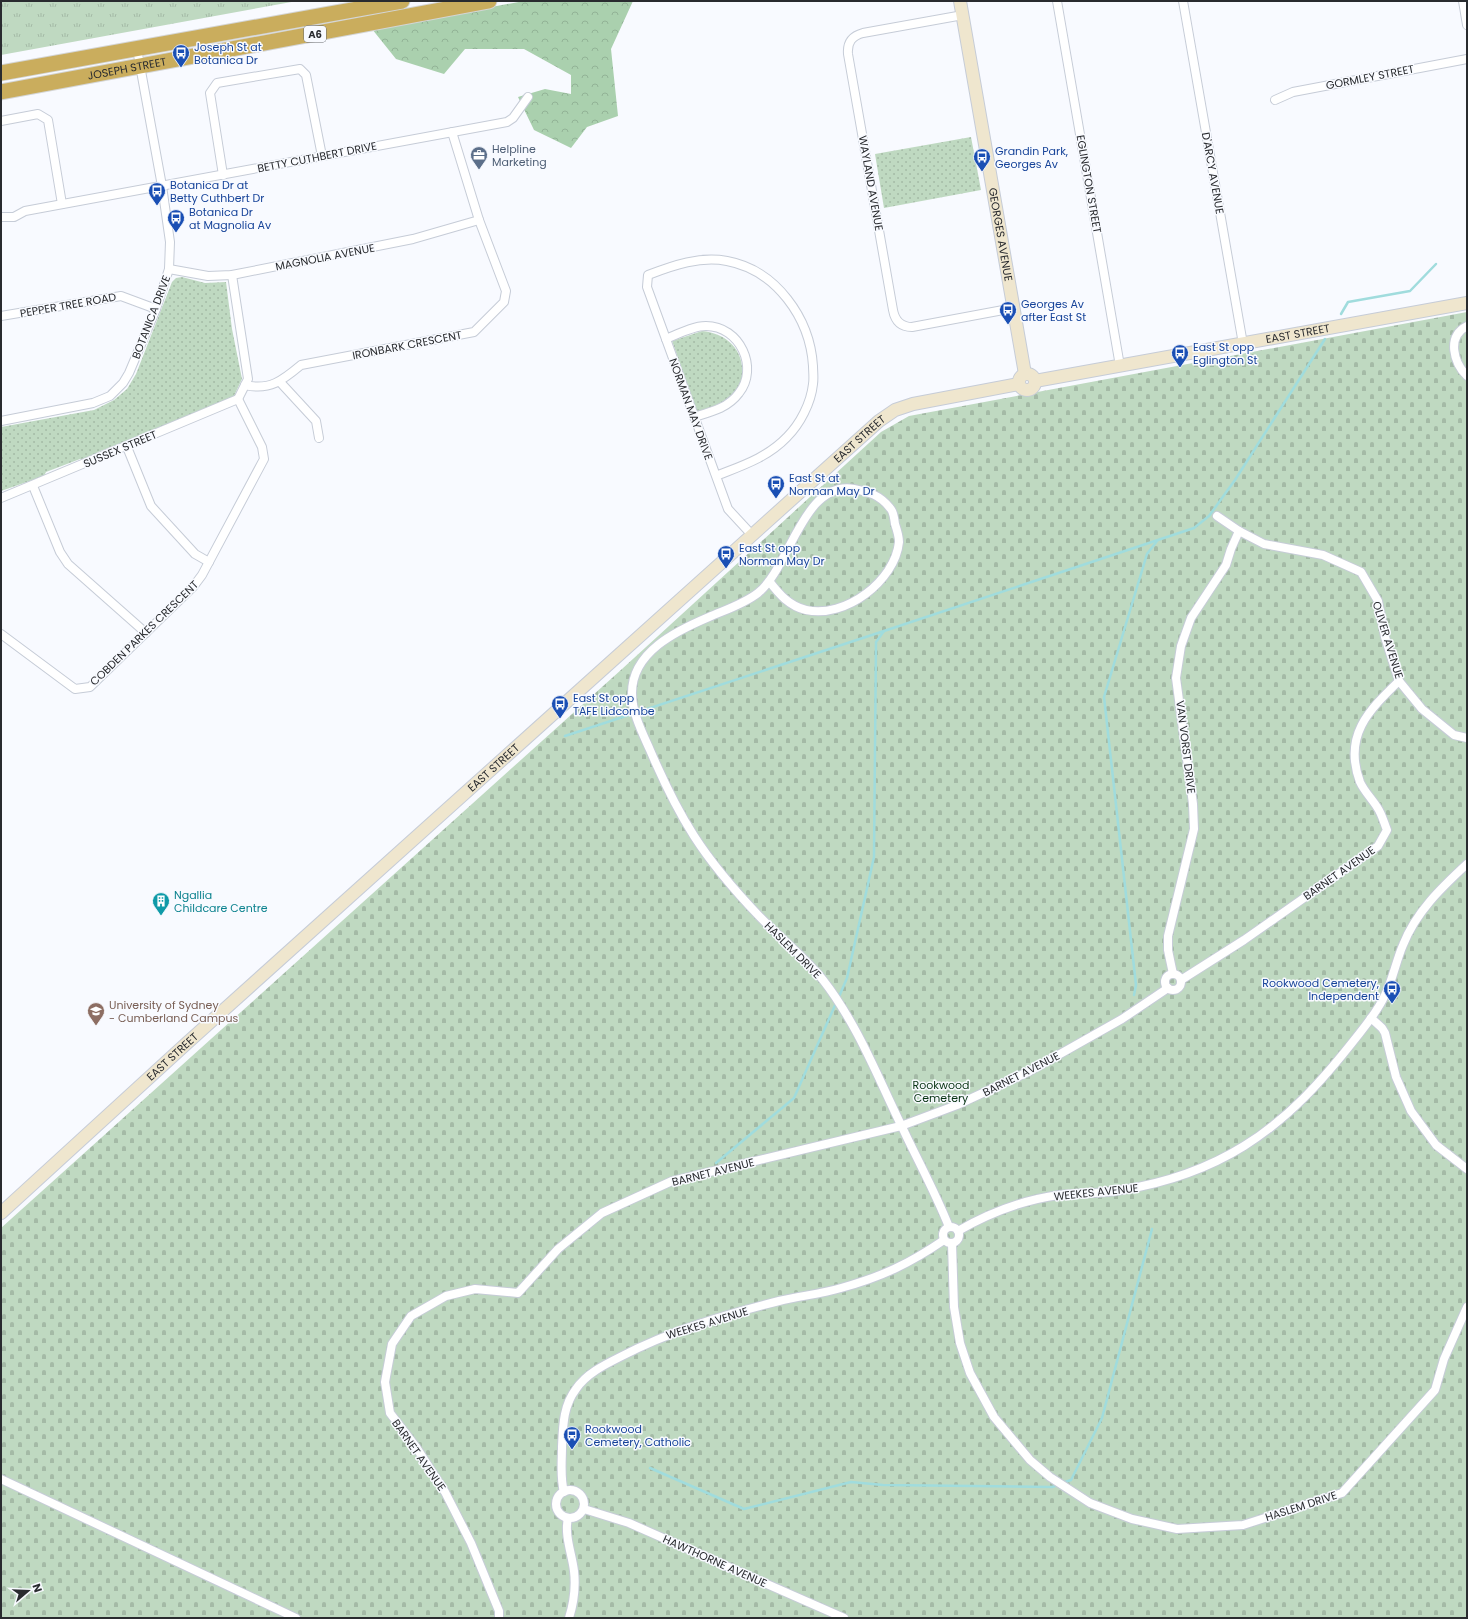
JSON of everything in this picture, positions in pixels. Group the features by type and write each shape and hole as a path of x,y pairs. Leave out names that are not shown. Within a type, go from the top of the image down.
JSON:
{"highway":[{"name":"JOSEPH STREET","path":"1,73 402,1"},
{"name":"JOSEPH STREET","path":"1,92 140,68 489,1"}],"main road":[{"name":"GEORGES AVENUE","path":"960,1 1026,379"},
{"name":"EAST STREET","path":"1,1213 187,1043 752,535 879,421 895,410 913,404 1026,379 1120,366 1467,303"}],"street":[{"name":"EGLINGTON STREET","path":"1057,1 1120,366"},
{"name":"D'ARCY AVENUE","path":"1183,1 1243,344"},
{"path":"1463,1 1467,25"},
{"name":"WAYLAND AVENUE","path":"963,15 863,33 855,36 848,44 848,54 896,321 900,324 912,327 1014,308"},
{"name":"BOTANICA DRIVE","path":"1,421 93,403 110,396 123,383 129,373 156,309 169,269 170,242 162,186 137,49"},
{"name":"GORMLEY STREET","path":"1275,100 1293,92 1467,59"},
{"path":"223,175 210,93 217,83 300,69 306,75 322,156"},
{"name":"BETTY CUTHBERT DRIVE","path":"1,216 14,217 25,211 507,122 513,118 528,97"},
{"path":"1,121 38,114 48,120 62,204"},
{"name":"IRONBARK CRESCENT","path":"245,385 257,388 280,382 301,366 474,332 504,302 506,291 479,220 452,132"},
{"name":"MAGNOLIA AVENUE","path":"169,269 208,276 232,275 414,239 479,220"},
{"name":"NORMAN MAY DRIVE","path":"716,476 759,460 787,437 805,412 814,384 812,351 802,319 781,290 760,273 728,261 694,260 669,266 648,275 647,287 728,509 752,535"},
{"path":"232,275 248,379 238,400"},
{"name":"PEPPER TREE ROAD","path":"1,316 121,296 156,309"},
{"path":"666,339 690,329 707,326 721,330 731,336 741,346 747,360 748,372 745,384 731,402 720,409 694,417"},
{"path":"1467,326 1460,331 1454,344 1456,360 1467,376"},
{"path":"280,382 316,421 319,438"},
{"name":"SUSSEX STREET","path":"1,498 238,400"},
{"name":"COBDEN PARKES CRESCENT","path":"1,634 75,689 90,687 193,587 209,562 264,459 262,447 238,400"},
{"path":"127,447 151,506 195,554 209,562"},
{"path":"33,486 60,552 68,564 146,633"},
{"path":"844,487 874,492 892,510 899,541 891,566 876,585 859,600 832,610 807,611 790,604 780,596 769,581 782,562 797,529 821,497 844,487"},
{"name":"OLIVER AVENUE","path":"1217,516 1239,532 1264,544 1323,555 1360,572 1378,601 1385,637 1399,681 1422,709 1454,735 1467,738"},
{"name":"VAN VORST DRIVE","path":"1173,974 1168,950 1168,936 1194,830 1193,804 1176,678 1180,654 1190,618 1206,592 1226,565 1231,549 1239,532"},
{"name":"HASLEM DRIVE","path":"769,581 758,593 743,602 684,628 658,644 642,660 634,676 632,692 638,723 659,772 693,835 713,863 759,916 812,967 841,1006 862,1042 949,1227"},
{"name":"BARNET AVENUE","path":"499,1618 499,1611 471,1543 445,1492 416,1447 390,1413 385,1382 392,1344 411,1316 446,1296 475,1288 518,1293 558,1249 602,1213 672,1181 901,1126 957,1105 1010,1081 1122,1019 1168,988 1173,990 1178,989 1181,985 1181,980 1244,940 1378,846 1387,830 1378,808 1360,783 1353,754 1358,729 1377,702 1399,681"},
{"name":"WEEKES AVENUE","path":"958,1231 984,1217 1022,1203 1059,1195 1120,1191 1154,1184 1190,1172 1226,1156 1265,1132 1300,1103 1334,1066 1371,1018 1386,995 1397,958 1412,925 1437,892 1467,864"},
{"path":"1168,988 1166,978 1173,974 1178,975 1181,980"},
{"path":"1371,1018 1382,1028 1385,1033 1396,1077 1411,1111 1436,1145 1467,1169"},
{"path":"949,1227 953,1227 958,1231 959,1239 948,1242 943,1232 949,1227"},
{"name":"HASLEM DRIVE","path":"948,1242 956,1324 970,1373 994,1417 1030,1460 1050,1477 1090,1503 1132,1520 1177,1529 1243,1525 1342,1493 1435,1390 1444,1359 1467,1307"},
{"name":"WEEKES AVENUE","path":"564,1492 562,1483 562,1458 564,1416 576,1389 598,1370 634,1350 692,1326 779,1301 839,1289 884,1275 948,1242"},
{"path":"1,1479 296,1618"},
{"path":"572,1490 583,1498 584,1509 578,1516 568,1518 559,1513 556,1506 557,1499 564,1492 572,1490"},
{"name":"HAWTHORNE AVENUE","path":"584,1509 629,1523 844,1618"},
{"path":"568,1518 567,1534 575,1582 574,1599 569,1618"}],"green space":[{"path":"1,1 297,1 1,55"},
{"path":"524,1 633,1 611,49 618,116 587,127 571,148 534,130 518,97 545,89 571,94 571,75 524,49 465,49 444,74 396,59 372,29"},
{"path":"971,137 981,190 884,208 875,154"},
{"path":"182,277 205,283 226,282 232,329 242,379 234,396 224,402 98,452 94,456 84,460 80,459 46,472 44,476 1,491 1,427 94,410 114,400 127,389 136,374 172,282 176,278"},
{"name":"Rookwood Cemetery","path":"1467,312 1467,1618 1,1618 1,1228 622,669 881,432 909,416"},
{"path":"702,331 719,335 732,344 740,358 742,379 740,386 726,400 715,406 697,412 672,341"}],"waterway":[{"path":"1341,314 1348,302 1410,291 1436,264"},
{"path":"838,999 847,978 874,857 876,642 884,631 1194,528 1209,516 1235,480 1325,339"},
{"path":"1134,995 1136,985 1104,697 1147,554 1157,541"},
{"path":"565,736 884,631"},
{"path":"716,1163 794,1098 836,1003"},
{"path":"1062,1483 1071,1480 1102,1418 1152,1229"},
{"path":"650,1468 744,1509 851,1482 883,1485 1052,1487 1058,1485"}],"place":[{"name":"Joseph St at Botanica Dr","path":"181,68"},
{"name":"Helpline Marketing","path":"479,170"},
{"name":"Grandin Park, Georges Av","path":"982,172"},
{"name":"Botanica Dr at Betty Cuthbert Dr","path":"157,206"},
{"name":"Botanica Dr at Magnolia Av","path":"176,233"},
{"name":"Georges Av after East St","path":"1008,325"},
{"name":"East St opp Eglington St","path":"1180,368"},
{"name":"East St at Norman May Dr","path":"776,499"},
{"name":"East St opp Norman May Dr","path":"726,569"},
{"name":"East St opp TAFE Lidcombe","path":"560,719"},
{"name":"Ngallia Childcare Centre","path":"161,916"},
{"name":"Rookwood Cemetery, Independent","path":"1392,1004"},
{"name":"University of Sydney - Cumberland Campus","path":"96,1026"},
{"name":"Rookwood Cemetery, Catholic","path":"572,1450"}]}
